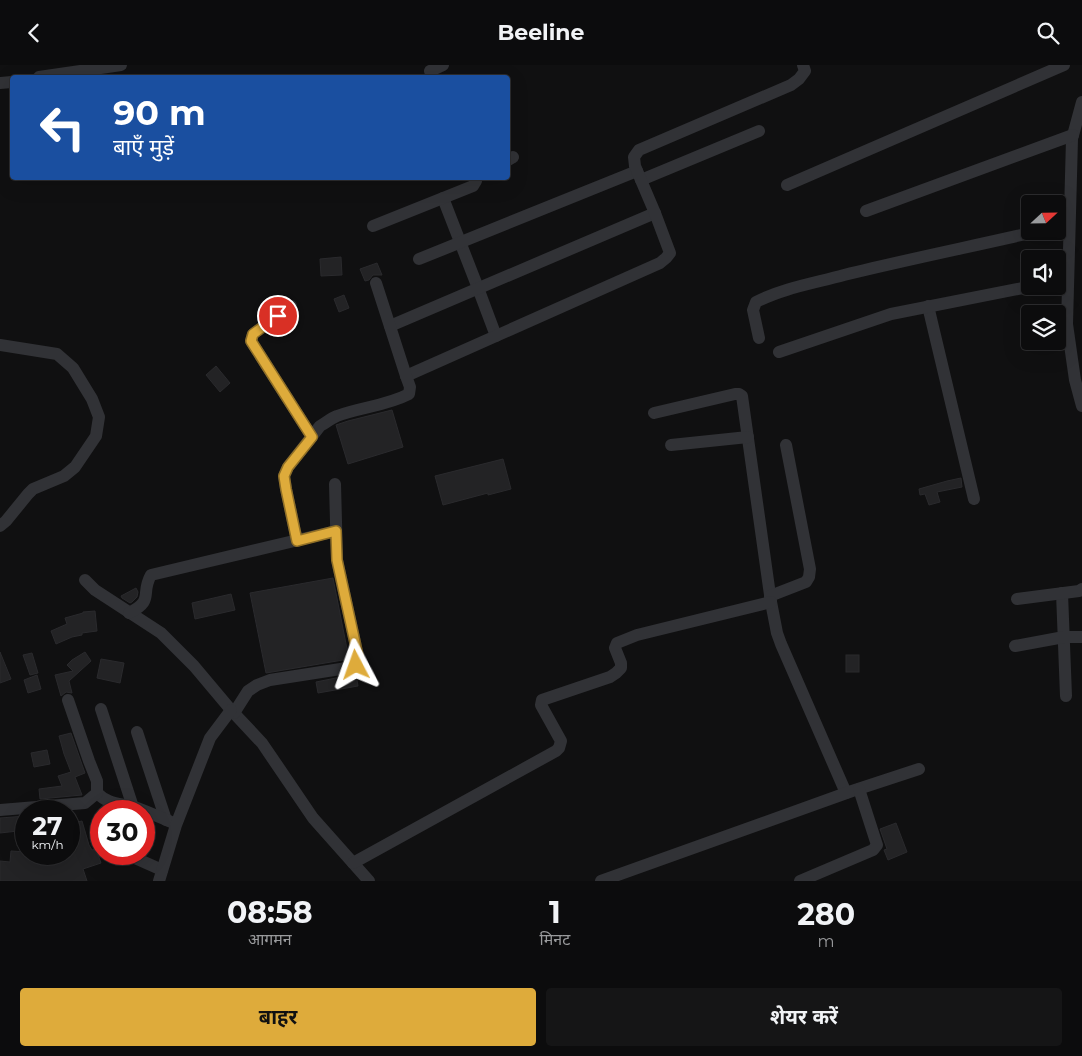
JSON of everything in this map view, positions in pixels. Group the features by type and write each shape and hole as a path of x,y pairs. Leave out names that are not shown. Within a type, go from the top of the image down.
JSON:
{"street":[{"path":"53,75 121,65"},
{"path":"430,71 443,65"},
{"path":"406,376 660,263 670,253 639,176 634,157 639,150 791,85 800,79 805,71 803,65"},
{"path":"787,185 1064,65"},
{"path":"1066,197 1072,139 1082,102"},
{"path":"419,259 759,131"},
{"path":"866,211 1073,135"},
{"path":"373,226 473,186 476,180"},
{"path":"442,198 496,336"},
{"path":"390,326 655,213"},
{"path":"759,338 753,310 756,303 763,299 797,287 860,271 1021,235"},
{"path":"297,541 284,476 288,467 320,426 337,416 398,399 409,394 410,387 376,283"},
{"path":"779,352 892,314 1021,288"},
{"path":"1064,295 1075,380 1082,406"},
{"path":"291,306 253,334 251,341 312,437"},
{"path":"928,307 974,499"},
{"path":"0,345 57,354 73,368 92,399 99,417 96,436 75,467 64,476 33,489 0,526"},
{"path":"654,413 739,394 742,396 770,599 777,633 846,793"},
{"path":"671,445 748,437"},
{"path":"353,863 556,751 561,741 541,705 542,700 610,677 616,673 621,668 621,663 614,648 617,643 637,635 770,599 806,582 810,569 786,445"},
{"path":"144,865 160,875 171,823 210,738 233,712 248,691 270,680 347,669 356,665 358,656 337,560 335,484"},
{"path":"130,613 140,608 145,601 151,575 336,531"},
{"path":"85,580 95,590 161,633 194,666 262,743 313,818 369,881"},
{"path":"1017,599 1079,591 1082,589"},
{"path":"1062,593 1066,696"},
{"path":"1015,646 1064,637 1082,637"},
{"path":"68,700 97,781 97,793 106,800"},
{"path":"101,709 131,800"},
{"path":"137,732 171,823"},
{"path":"601,881 846,793 919,769"},
{"path":"800,881 873,850 876,847 877,845 859,789"},
{"path":"0,810 85,803 97,793"},
{"path":"155,816 171,823"}],"building":[{"path":"341,257 342,275 321,276 320,259"},
{"path":"377,263 382,275 373,275 369,280 365,281 360,269"},
{"path":"344,295 349,308 339,312 334,299"},
{"path":"216,366 230,383 220,392 206,375"},
{"path":"392,410 403,447 348,464 336,425"},
{"path":"503,459 511,489 443,505 435,476"},
{"path":"961,478 962,487 937,492 940,502 929,505 925,494 920,495 919,489"},
{"path":"333,578 349,659 266,673 250,593"},
{"path":"136,588 138,592 137,597 132,602 130,603 122,598 121,596"},
{"path":"231,594 235,610 195,619 192,603"},
{"path":"95,611 97,631 82,633 82,635 56,644 51,631 67,624 65,618 83,612"},
{"path":"0,652 11,679 0,683"},
{"path":"85,652 91,661 69,681 72,693 66,692 61,696 55,675 73,671 67,665"},
{"path":"32,653 38,673 30,675 23,655"},
{"path":"846,655 859,655 859,672 846,672"},
{"path":"101,659 124,663 120,683 97,678"},
{"path":"356,674 358,686 318,693 316,682"},
{"path":"37,675 41,689 28,693 24,680"},
{"path":"71,733 85,773 75,777 82,795 40,799 39,789 62,786 58,776 71,772 59,736"},
{"path":"47,750 50,764 34,767 31,753"},
{"path":"15,817 15,831 0,833 0,818"},
{"path":"80,821 82,821 90,847 90,865 95,865 83,869 87,881 0,881 0,861 10,862 11,851 15,851 15,865 80,865"},
{"path":"896,823 907,852 888,860 884,850 887,849 880,829"}],"route":[{"path":"278,316 253,334 251,341 312,437 288,467 284,476 286,489 297,541 336,531 337,560 358,656 356,665"}]}
